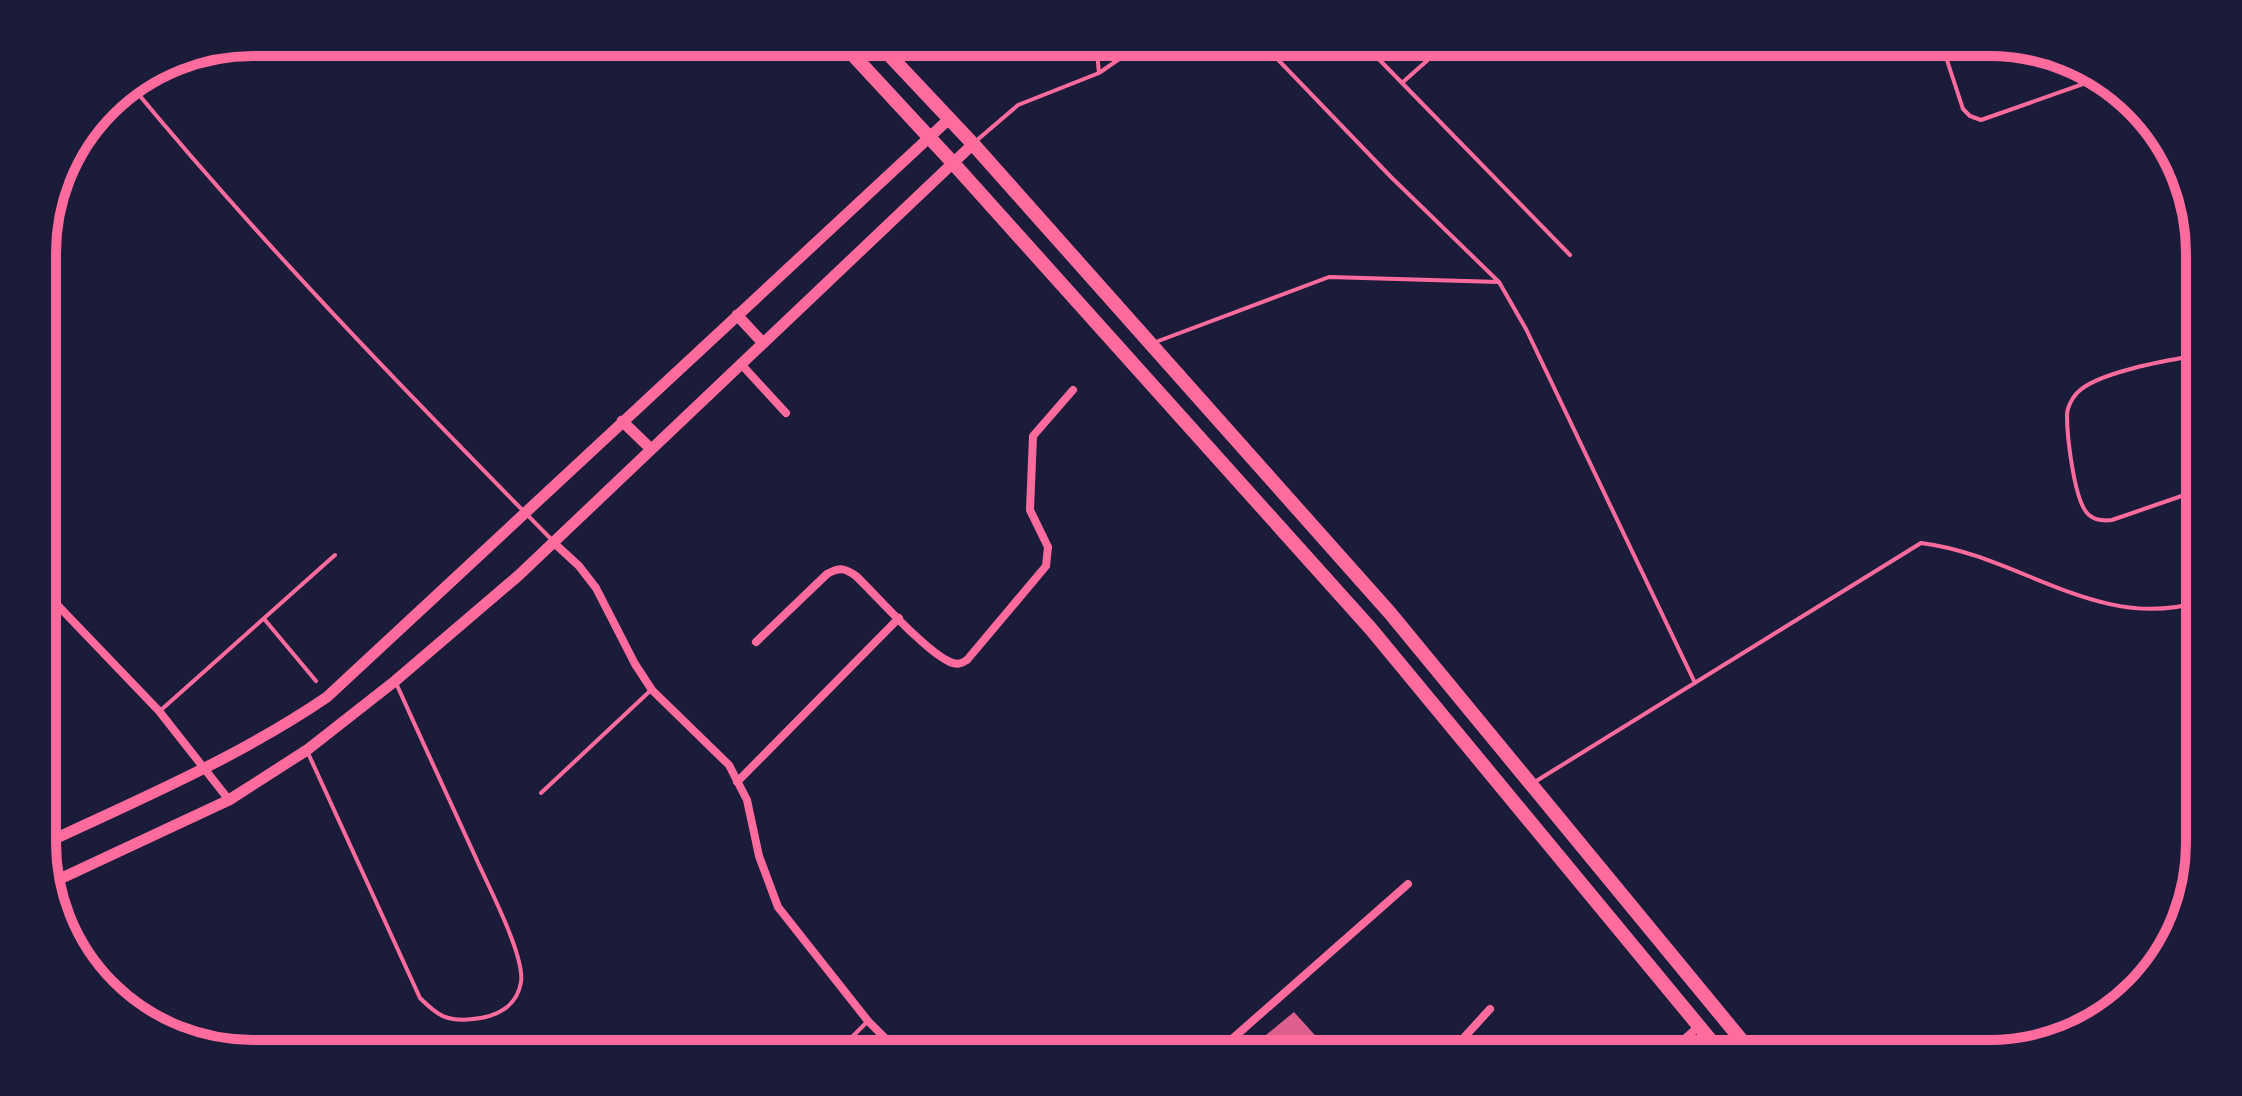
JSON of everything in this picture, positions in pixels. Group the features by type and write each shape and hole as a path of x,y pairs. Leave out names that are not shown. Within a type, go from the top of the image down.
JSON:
{"main road":[{"path":"854,56 1371,629 1710,1040"},
{"path":"890,56 973,144 1390,613 1741,1040"}],"street":[{"path":"56,838 204,768 289,723 327,697 949,119"},
{"path":"60,879 229,800 307,750 395,681 553,542 973,144"},
{"path":"737,315 763,343"},
{"path":"741,364 786,413"},
{"path":"756,642 827,574 838,568 847,569 856,576 933,651 951,663 961,664 977,650 1046,566 1048,547 1030,510 1033,436 1073,390"},
{"path":"622,421 651,449"},
{"path":"553,542 579,566 596,588 652,690 729,765 747,800 759,856 778,907 868,1021 887,1040"},
{"path":"56,604 159,711 229,800"},
{"path":"737,782 899,618"},
{"path":"1231,1040 1408,884"},
{"path":"1462,1040 1490,1009"},
{"path":"1684,1040 1699,1026"}],"lane":[{"path":"1097,56 1099,73"},
{"path":"973,144 1018,105 1099,73 1124,56"},
{"path":"1274,56 1391,177 1499,282 1526,329 1695,683"},
{"path":"1376,56 1570,255"},
{"path":"1403,82 1432,56"},
{"path":"1946,56 1963,109 1981,120 2087,82"},
{"path":"138,93 207,177 447,434 553,542"},
{"path":"1151,344 1329,277 1499,282"},
{"path":"2186,358 2095,379 2076,393 2067,411 2075,484 2089,516 2100,521 2112,520 2186,494"},
{"path":"1531,785 1921,543 1950,547 2103,604 2150,610 2186,604"},
{"path":"159,711 335,555"},
{"path":"265,620 316,681"},
{"path":"307,750 420,998 452,1022 483,1018 507,1009 519,991 522,966 395,681"},
{"path":"541,793 652,690"},
{"path":"849,1040 868,1021"}],"building":[{"path":"1294,1012 1319,1040 1260,1040"}]}
